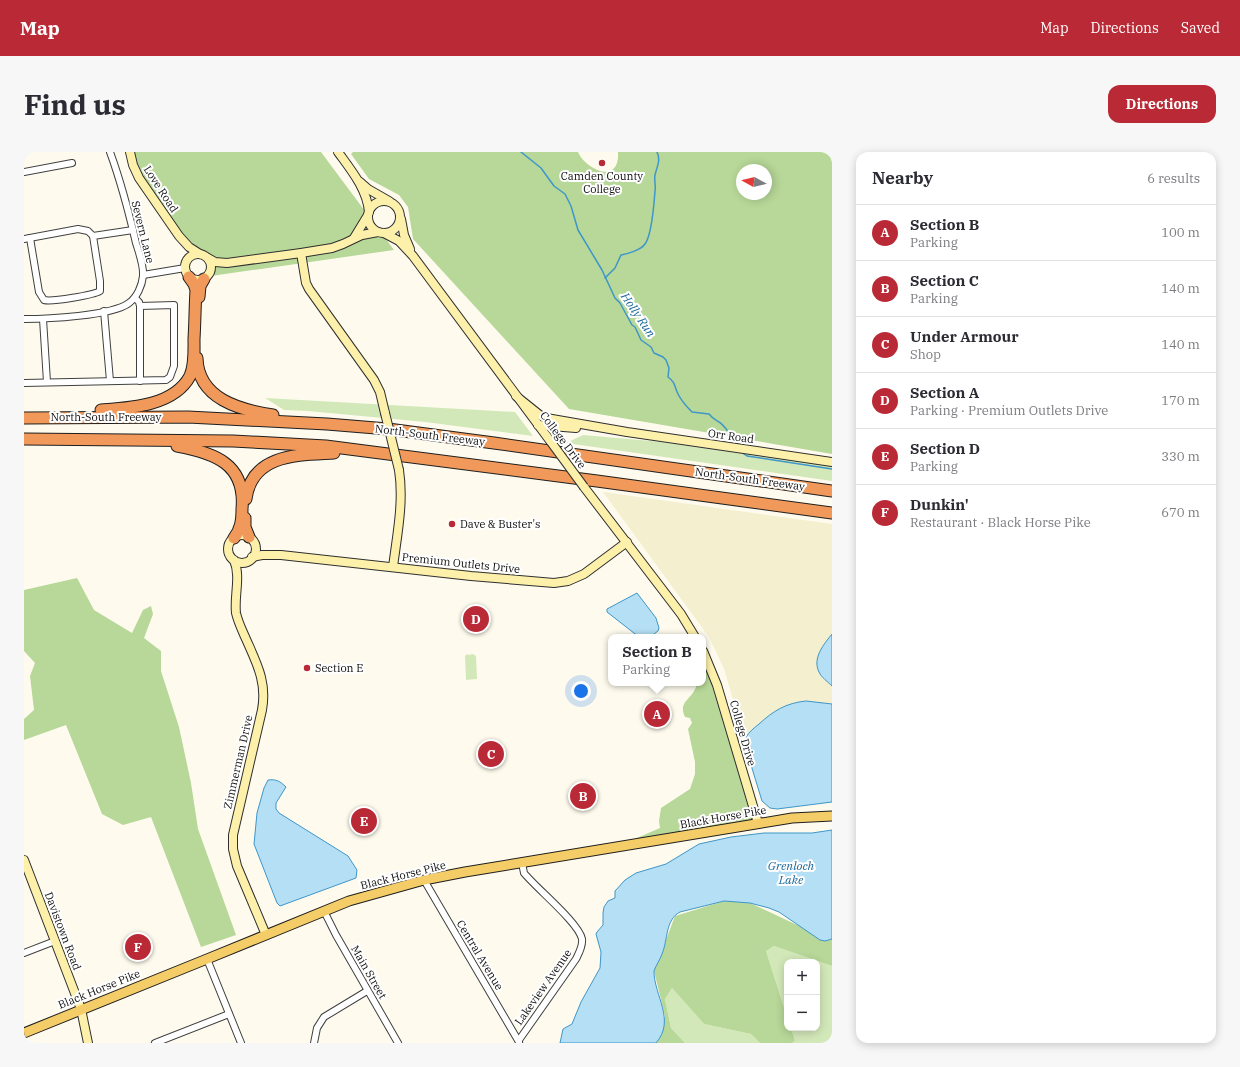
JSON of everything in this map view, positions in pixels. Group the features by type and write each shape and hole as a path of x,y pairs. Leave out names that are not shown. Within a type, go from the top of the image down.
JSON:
{"highway":[{"path":"51,417 151,404 174,393 184,384 190,376 194,360 196,290 186,270"},
{"path":"207,276 200,286 199,293 197,359 199,373 206,387 224,401 247,410 327,424"},
{"name":"North-South Freeway","path":"24,418 188,417 327,424 388,429 832,491"},
{"name":"North-South Freeway","path":"24,439 234,441 326,446 832,513"},
{"path":"119,440 175,445 198,450 210,454 228,466 238,477 243,490 241,524 234,538"},
{"path":"251,540 245,522 246,496 253,478 262,468 277,460 292,456 371,452"}],"main road":[{"name":"Black Horse Pike","path":"24,1032 372,893 424,880 522,863 758,823 809,816 832,815"}],"street":[{"name":"Severn Lane","path":"110,152 117,171 133,230 143,275 135,298"},
{"name":"Love Road","path":"130,152 133,165 139,178 178,236 189,247 200,254"},
{"path":"338,152 358,180 368,203 371,226 381,232"},
{"path":"24,172 72,163"},
{"path":"186,270 189,257 194,254 200,254 214,262 227,263 332,248 362,235 389,232 395,229 399,222 400,216 397,207 368,189 358,180"},
{"path":"354,238 369,214 372,206 376,203 389,201"},
{"name":"College Drive","path":"400,216 404,235 413,256"},
{"path":"78,229 88,231 93,236 100,281 100,291 92,294 51,301 44,300 39,292 27,238 78,229"},
{"path":"93,236 133,230"},
{"name":"College Drive","path":"381,232 399,240 413,256 584,487 681,614 693,634"},
{"name":"Love Road","path":"178,236 184,253 186,270"},
{"path":"302,253 306,283 309,289 374,380 380,392 402,486 393,567"},
{"path":"207,276 211,264 208,258"},
{"path":"143,275 186,270 197,280 207,276 227,263"},
{"path":"24,319 69,317 104,311 123,306 135,298 139,302 140,306 140,381"},
{"path":"24,383 166,380 172,372 174,366 174,306 140,306"},
{"path":"104,311 110,381"},
{"path":"42,319 47,382"},
{"name":"Orr Road","path":"516,396 546,418 627,432 832,462"},
{"name":"Orr Road","path":"538,425 627,432"},
{"path":"241,535 251,540 256,551 249,560 241,563 234,560 230,556 228,550 229,544 234,538 241,535"},
{"name":"Premium Outlets Drive","path":"251,540 265,549 281,555"},
{"name":"Premium Outlets Drive","path":"249,560 262,555 281,555 540,583 554,583 584,574 627,542"},
{"name":"Zimmerman Drive","path":"234,560 236,569 236,601 238,619 257,663 263,681 264,690 262,710 234,830 233,849 237,866 266,935"},
{"name":"Zimmerman Drive","path":"236,592 241,573 249,560"},
{"name":"College Drive","path":"706,658 717,685 758,823"},
{"name":"Davistown Road","path":"24,860 81,1010 88,1043"},
{"name":"Lakeview Avenue","path":"519,1041 576,959 582,944 581,936 577,930 526,876 522,863"},
{"name":"Central Avenue","path":"424,880 519,1041"},
{"name":"Main Street","path":"324,911 367,991 398,1043"},
{"path":"24,953 55,941"},
{"path":"207,960 241,1043"},
{"path":"314,1043 317,1028 324,1017 367,991"},
{"path":"155,1043 229,1014"}],"shaded area":[{"path":"603,492 832,524 832,704 795,702 744,737 724,669 709,637"}],"green space":[{"path":"133,152 321,152 394,250 211,276 210,255 183,236 141,177"},
{"path":"353,152 578,152 587,164 601,171 608,171 614,169 617,162 618,152 832,152 832,454 569,409 413,239 408,207 399,195 369,179 351,154"},
{"path":"265,398 515,412 533,436 425,422 284,410"},
{"path":"583,435 663,442 832,466 832,481 566,443"},
{"path":"77,578 94,610 132,633 143,610 151,606 153,614 144,638 161,651 161,671 179,727 191,783 198,829 236,935 201,947 151,817 123,825 102,814 66,725 24,740 24,719 34,710 30,676 35,663 24,651 24,590"},
{"path":"467,654 473,654 476,656 477,679 466,680 465,656"},
{"path":"706,661 758,823 616,847 660,828 659,821 661,808 690,789 695,774 695,762 688,729 692,723 690,718 685,717 683,707 684,703 696,686 706,686"},
{"path":"724,901 750,903 829,940 832,937 832,966 820,962 820,959 812,959 774,946 766,951 784,1008 784,1031 792,1031 795,1041 792,1043 760,1043 751,1034 704,1024 672,988 665,999 671,1028 685,1043 654,1043 665,1016 654,971 675,916"},
{"path":"774,946 812,959 784,959 784,1008 766,951"},
{"path":"820,962 832,966 832,1043 792,1043 795,1041 792,1031 820,1031"},
{"path":"672,988 704,1024 751,1034 760,1043 685,1043 671,1028 665,999"}],"water":[{"path":"637,593 656,618 659,628 658,631 654,634 635,634 607,612 607,609"},
{"path":"832,634 832,686 820,674 817,667 817,662 820,652"},
{"path":"806,701 832,704 832,802 777,809 770,808 762,801 751,765 753,753 746,737 764,719 775,712 786,706"},
{"path":"268,780 278,781 286,787 276,803 276,809 279,813 348,856 357,870 356,878 280,906 277,903 254,844 257,813 264,788"},
{"name":"Grenloch Lake","path":"832,830 832,939 825,941 820,940 779,912 750,903 724,901 680,912 675,916 669,925 664,949 654,971 664,1017 662,1034 656,1043 560,1043 563,1029 572,1024 581,1002 600,968 601,952 596,934 603,925 604,907 608,901 615,898 615,891 625,880 636,873 666,864 699,844 731,837 764,833 812,833"}],"waterway":[{"name":"Holly Run","path":"521,152 541,168 554,186 565,194 571,206 578,230 602,270 615,298 620,303 632,325 635,327 641,340 651,347 654,353 666,360 669,368 668,377 674,383 682,401 692,412 709,414 721,423 738,445"},
{"path":"605,278 615,268 621,255 637,250 643,246 647,240 651,227 655,177 659,161 657,152"},
{"name":"Holly Run","path":"741,452 747,456 832,469"}],"place":[{"name":"Camden County College","path":"602,163"},
{"name":"Dave & Buster's","path":"452,524"},
{"name":"Section A","path":"476,619"},
{"name":"Section E","path":"307,668"},
{"name":"Section B","path":"657,714"},
{"name":"Under Armour","path":"491,754"},
{"name":"Section C","path":"583,796"},
{"name":"Section D","path":"364,821"},
{"name":"Dunkin'","path":"138,947"}]}
